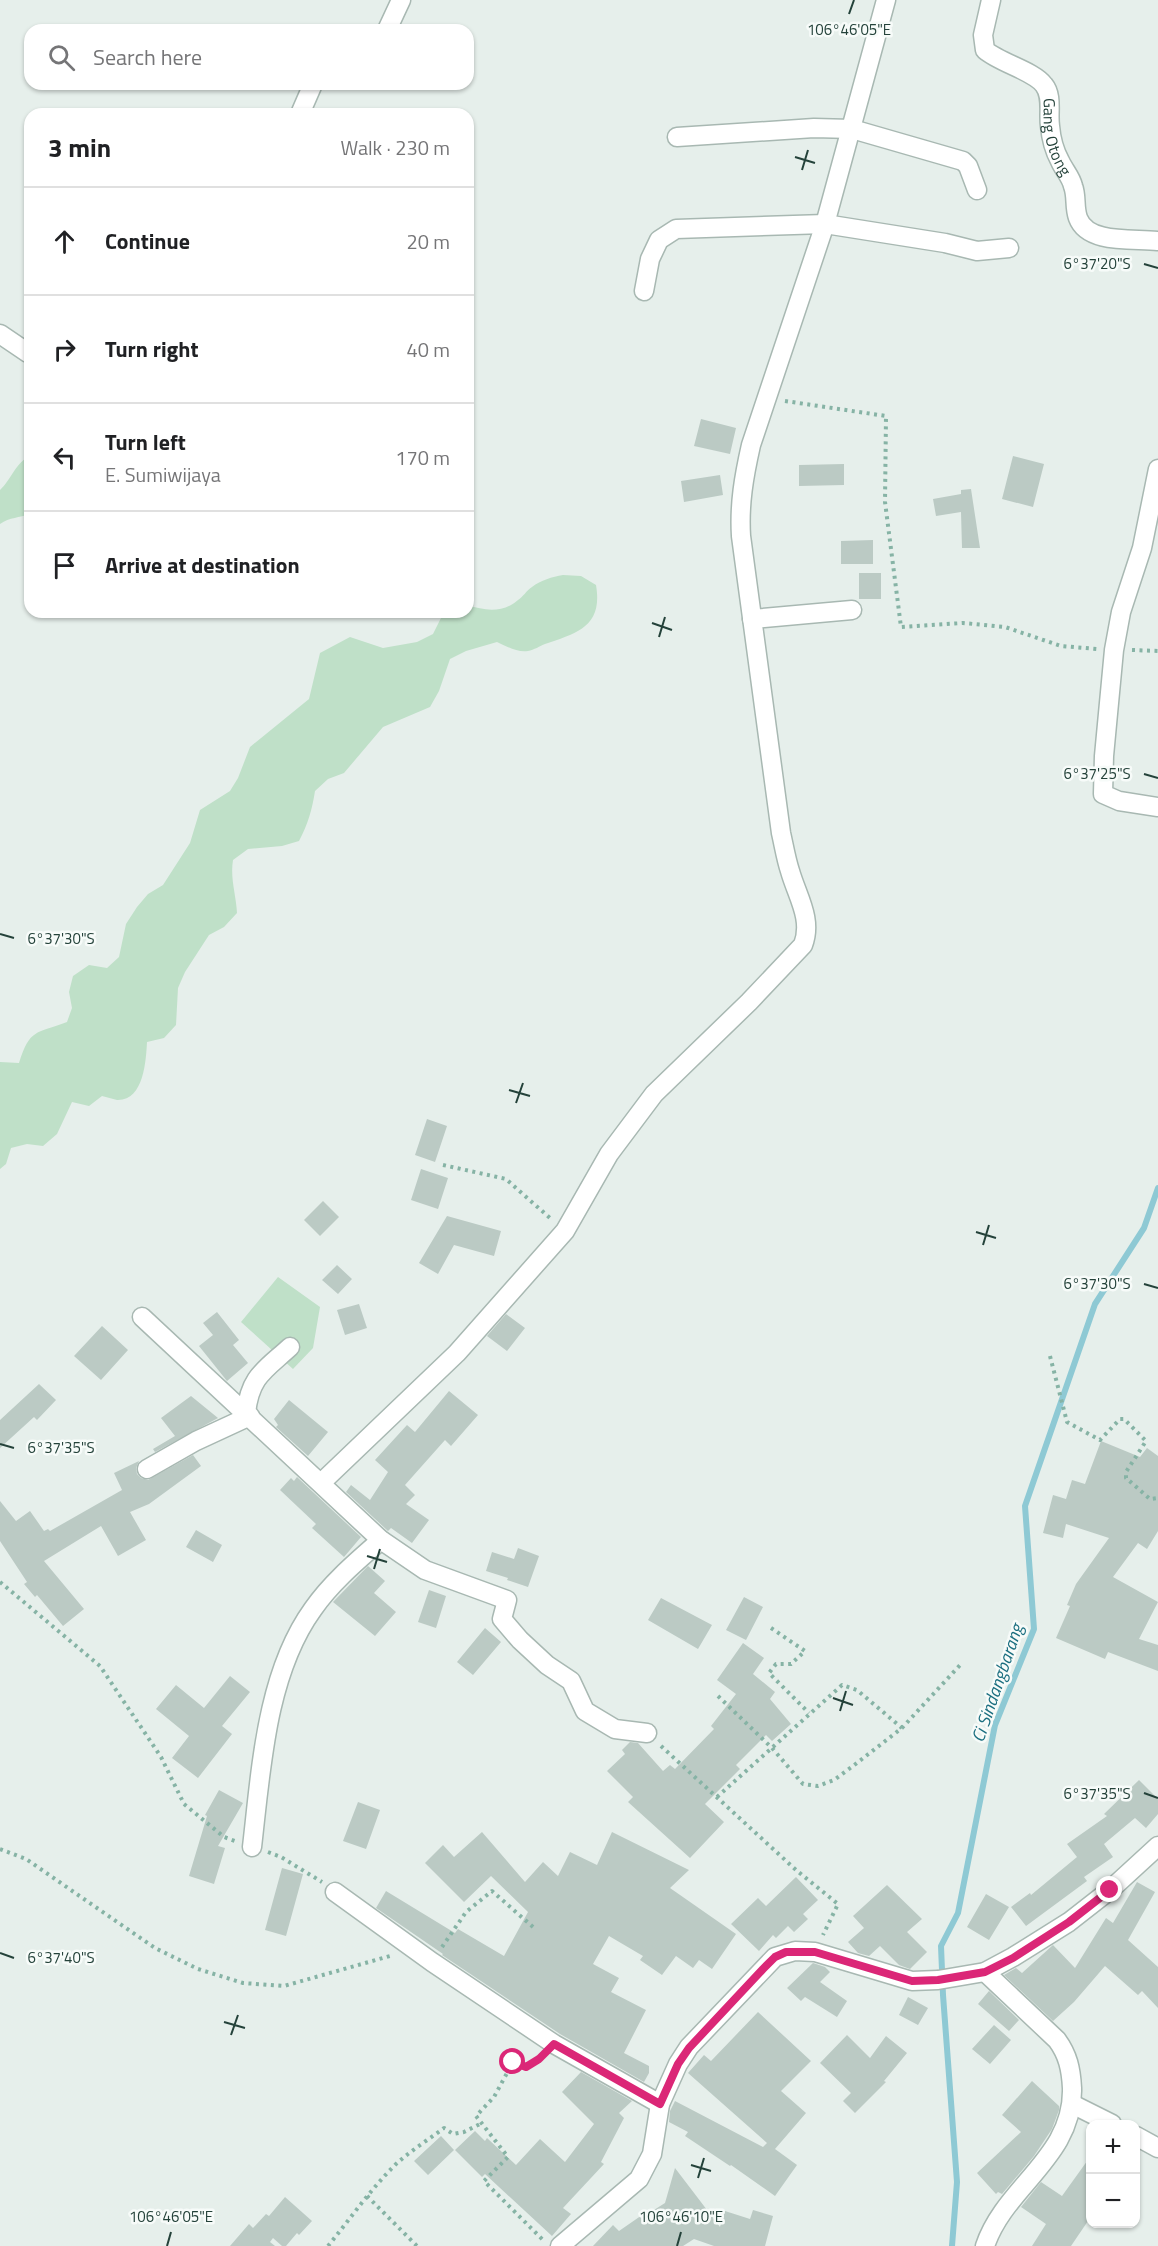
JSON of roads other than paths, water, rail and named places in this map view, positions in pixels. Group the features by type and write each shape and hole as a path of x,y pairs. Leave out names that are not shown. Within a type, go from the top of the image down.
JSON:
{"street":[{"path":"390,24 401,0"},
{"path":"321,1483 458,1353 565,1231 609,1154 648,1101 749,1002 803,945 807,935 806,916 790,870 781,833 741,536 740,508 744,476 766,398 825,224 886,0"},
{"name":"Gang Otong","path":"991,0 983,35 985,50 992,56 1038,79 1044,85 1048,93 1048,114 1053,145 1074,186 1075,209 1079,221 1086,229 1112,238 1158,241"},
{"path":"303,108 310,90"},
{"path":"677,137 814,128 852,129 963,161 968,166 977,190"},
{"path":"644,291 650,259 659,240 676,229 825,224 945,243 976,251 1010,248"},
{"path":"0,334 24,350"},
{"path":"1158,469 1142,548 1121,612 1114,650 1104,756 1103,794 1119,801 1158,807"},
{"path":"752,619 852,610"},
{"path":"142,1317 381,1540 425,1570 507,1600 502,1619 520,1640 547,1665 571,1681 585,1711 615,1729 647,1733"},
{"path":"248,1415 247,1402 255,1380 290,1347"},
{"path":"147,1469 248,1415"},
{"path":"252,1847 267,1733 278,1681 296,1638 313,1608 347,1571 381,1540"},
{"path":"560,2246 639,2179 652,2154 660,2104 678,2064 689,2048 775,1957 786,1952 815,1952 902,1980 912,1981 938,1980 979,1973 1013,1958 1069,1922 1110,1890 1158,1846"},
{"path":"335,1892 413,1949 554,2044 660,2104"},
{"path":"979,1973 1057,2040 1064,2049 1071,2073 1072,2104 1063,2133 1017,2196 1003,2210 985,2246"},
{"path":"1072,2104 1104,2120"},
{"path":"1140,2138 1158,2148"}],"waterway":[{"name":"Ci Sindangbarang","path":"952,2246 957,2182 941,1946 958,1913 995,1725 1034,1629 1025,1506 1095,1304 1144,1228 1158,1188"}]}
